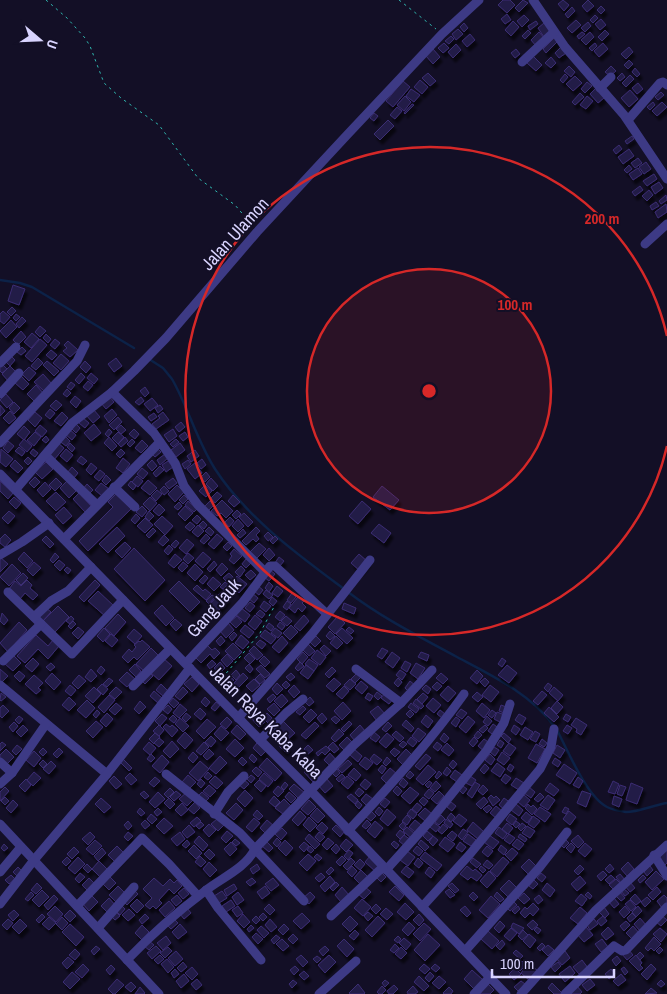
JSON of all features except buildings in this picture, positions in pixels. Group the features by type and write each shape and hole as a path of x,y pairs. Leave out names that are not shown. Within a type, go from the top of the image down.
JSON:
{"street":[{"name":"Jalan Ulamon","path":"16,489 79,417 112,392 166,338 258,232 442,34 479,0"},
{"path":"538,2 554,32 628,120 667,179"},
{"path":"522,62 554,32"},
{"path":"600,88 612,77"},
{"path":"628,120 660,83 663,82 667,85"},
{"path":"645,244 667,224"},
{"path":"0,443 77,361 85,345"},
{"path":"0,363 16,348"},
{"path":"0,394 19,373"},
{"path":"112,392 140,418 160,442 175,463 184,486 230,538 265,572 270,566 275,566 330,611"},
{"path":"64,539 160,442"},
{"path":"45,455 97,505"},
{"name":"Jalan Raya Kaba Kaba","path":"0,474 311,791 506,994"},
{"path":"114,488 135,507"},
{"path":"0,555 49,523"},
{"path":"238,718 312,634 370,560"},
{"path":"34,617 51,601 68,590 91,567"},
{"name":"Gang Jauk","path":"0,904 34,860 107,774 188,666 243,602 265,572"},
{"path":"8,592 72,654 122,600"},
{"path":"3,661 41,624"},
{"path":"133,686 170,649"},
{"path":"356,668 401,703"},
{"path":"126,960 157,930 198,896 249,859 255,849 354,746 401,703 432,670"},
{"path":"0,686 107,774"},
{"path":"348,831 387,790 446,719 464,694"},
{"path":"260,740 286,712 303,699"},
{"path":"331,916 384,868 430,821 487,750 504,723 510,704"},
{"path":"0,784 12,773 46,724"},
{"path":"422,907 470,854 540,769 551,747 554,728"},
{"path":"0,762 12,773"},
{"path":"166,774 240,833 304,901"},
{"path":"214,814 228,792 244,776"},
{"path":"0,824 159,994"},
{"path":"465,951 539,868 567,832"},
{"path":"77,906 142,838 198,896"},
{"path":"521,994 596,910 667,845"},
{"path":"0,872 21,847"},
{"path":"654,855 667,876"},
{"path":"98,928 134,887"},
{"path":"206,890 218,908 261,960"},
{"path":"565,994 614,947 622,951 628,948 667,907"},
{"path":"319,994 356,961"},
{"path":"474,994 490,977"}],"path":[{"path":"46,0 67,18 85,38 104,83 121,98 159,125 198,178 235,205 258,232"},
{"path":"399,0 442,34"},
{"path":"211,690 260,633 275,605"}],"waterway":[{"path":"0,280 32,287 134,348"},
{"path":"149,359 163,368 172,379 209,458 228,487 257,519 274,534 344,589"},
{"path":"348,592 401,627 510,686 534,704 554,726"},
{"path":"557,730 585,784 592,794 607,807 618,811 631,812 667,803"}]}
